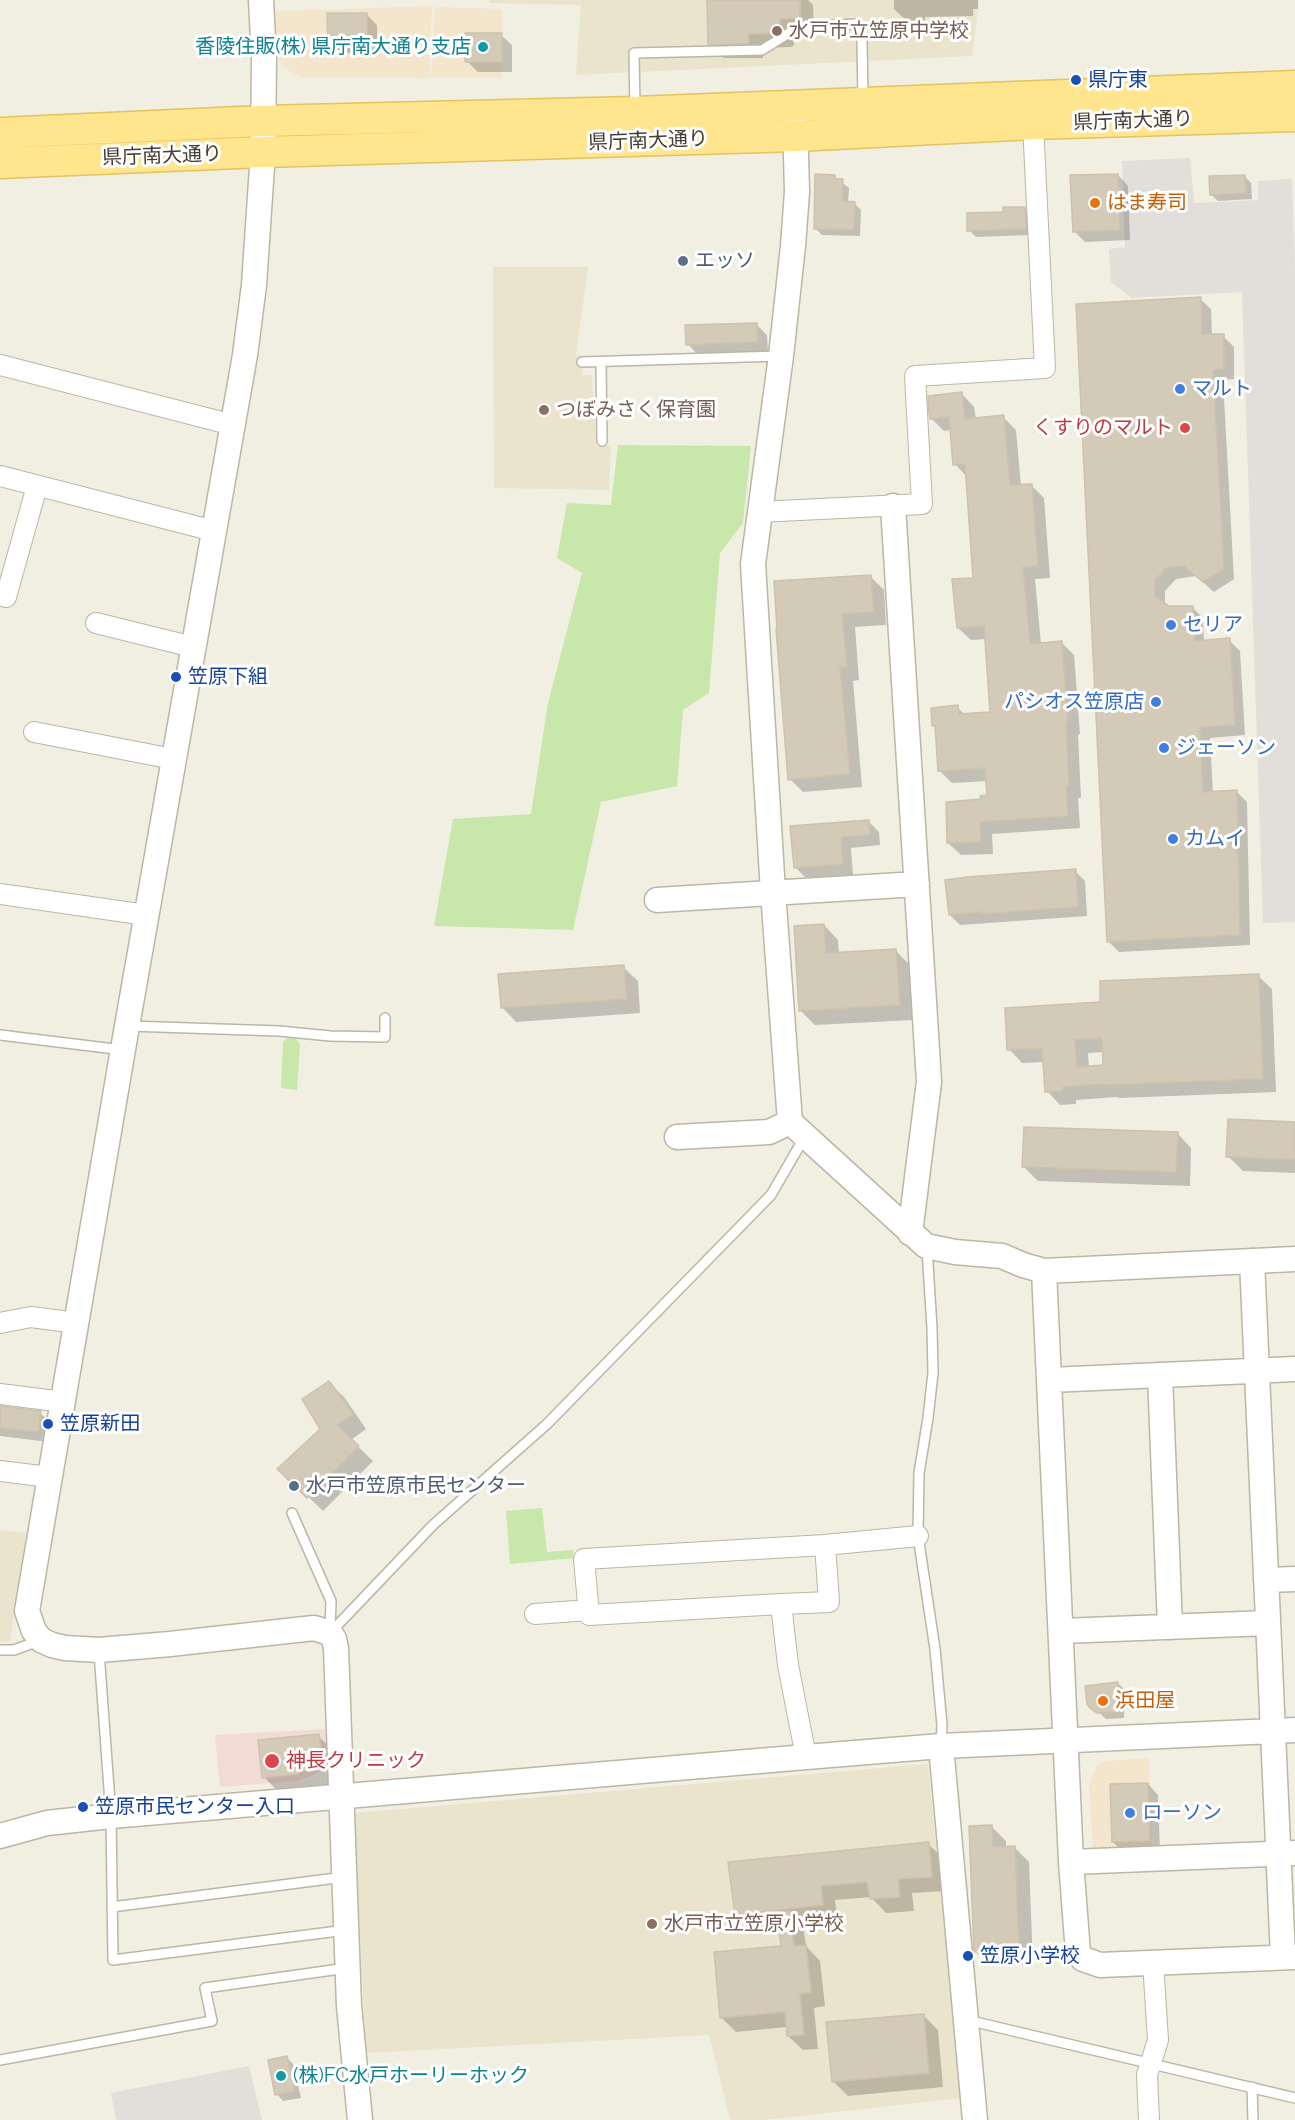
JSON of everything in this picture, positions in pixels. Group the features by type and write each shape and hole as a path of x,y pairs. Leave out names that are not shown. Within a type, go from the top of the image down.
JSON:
{"main road":[{"name":"県庁南大通り","path":"0,132 1295,86"},
{"name":"県庁南大通り","path":"0,163 263,152 796,136 1033,124 1295,116"}],"street":[{"path":"261,0 263,152 254,285 245,355 126,1026 27,1611 34,1631 41,1640 52,1646 65,1648 99,1650 314,1628 330,1633 336,1648 349,2006 360,2120"},
{"path":"795,105 797,192 793,246 781,356 753,564 773,892 797,1129 918,1239 955,1252 1002,1256 1023,1265 1044,1270 1295,1259"},
{"path":"759,512 922,504 915,376 1045,368 1033,124"},
{"path":"0,365 233,425"},
{"path":"0,476 214,531"},
{"path":"0,595 6,597 36,486"},
{"path":"893,506 929,1082 918,1239"},
{"path":"96,623 193,647"},
{"path":"34,732 173,759"},
{"path":"657,900 917,884"},
{"path":"0,894 146,915"},
{"path":"677,1137 797,1129"},
{"path":"1044,1270 1071,1862 1078,1953 1083,1959 1100,1965 1289,1957 1284,1730 1268,1623 1252,1261"},
{"path":"0,1323 31,1317 77,1323"},
{"path":"1050,1380 1295,1369"},
{"path":"1160,1375 1170,1627"},
{"path":"0,1394 64,1402"},
{"path":"0,1471 50,1477"},
{"path":"825,1545 829,1602 589,1616 584,1559 825,1545 918,1536"},
{"path":"1266,1580 1295,1579"},
{"path":"782,1604 788,1665 806,1757"},
{"path":"535,1614 589,1610"},
{"path":"1061,1631 1268,1623"},
{"path":"0,1836 47,1823 111,1816 806,1757 941,1746 1284,1730"},
{"path":"941,1746 975,2120"},
{"path":"1071,1862 1286,1853"},
{"path":"1149,2120 1147,2075 1158,2040 1153,1962"}],"lane":[{"path":"635,111 634,53 762,50 789,33 820,26 856,24 862,40 863,102"},
{"path":"582,362 781,356"},
{"path":"601,362 602,441"},
{"path":"126,1026 279,1030 330,1036 385,1037 385,1018"},
{"path":"0,1035 123,1050"},
{"path":"330,1633 433,1525 548,1424 771,1195 797,1129"},
{"path":"918,1239 932,1328 933,1372 919,1473 918,1536 935,1649 942,1725 941,1746"},
{"path":"292,1513 331,1601 330,1633"},
{"path":"0,1650 14,1650 41,1640"},
{"path":"99,1650 111,1816 113,1960 346,1930"},
{"path":"112,1907 344,1877"},
{"path":"0,2060 212,2021 205,1988 348,1968"},
{"path":"965,2019 1295,2098"},
{"path":"1252,2087 1254,2120"}],"shaded area":[{"name":"水戸市立笠原中学校","path":"489,0 979,0 972,56 576,75 581,5 489,3"},
{"path":"432,6 429,78 301,77 289,71 277,57 275,11"},
{"path":"435,7 502,9 502,78 431,77"},
{"path":"1190,158 1194,203 1258,200 1258,181 1292,179 1295,269 1295,922 1263,923 1242,292 1132,298 1111,282 1109,249 1125,247 1122,161"},
{"name":"つぼみさく保育園","path":"493,267 588,267 576,355 582,355 582,375 592,375 596,446 611,445 609,490 494,488"},
{"path":"0,1530 26,1533 10,1642 0,1641"},
{"name":"神長クリニック","path":"326,1729 327,1757 324,1766 316,1774 297,1781 220,1787 215,1735"},
{"path":"1149,1758 1152,1845 1093,1848 1089,1787 1096,1766 1105,1761"},
{"name":"水戸市立笠原小学校","path":"928,1764 961,2098 765,2120 730,2120 709,2035 366,2053 354,1813"},
{"path":"249,2066 262,2120 116,2120 111,2093"}],"green space":[{"path":"618,445 751,446 743,523 720,553 709,693 683,710 677,786 601,802 573,930 434,926 453,819 531,814 548,703 582,573 557,558 567,503 611,505"},
{"path":"288,1037 295,1038 300,1044 297,1090 281,1088 283,1042"},
{"path":"542,1508 547,1552 573,1550 574,1558 510,1564 506,1511"}],"building":[{"path":"707,0 800,0 800,18 780,19 780,30 776,33 748,34 749,44 708,45"},
{"path":"327,13 367,13 367,42 328,43"},
{"name":"香陵住販(株) 県庁南大通り支店","path":"465,33 502,33 502,62 465,62"},
{"path":"815,174 835,175 835,179 843,179 842,201 855,202 854,230 814,229"},
{"name":"はま寿司","path":"1118,174 1120,230 1073,232 1070,175"},
{"path":"1245,175 1246,193 1210,195 1209,176"},
{"path":"1003,207 1025,207 1026,229 967,231 967,213 1003,212"},
{"path":"1201,297 1202,334 1224,334 1224,369 1213,370 1224,569 1203,582 1184,566 1166,568 1155,580 1155,596 1169,606 1193,606 1195,641 1230,638 1235,725 1200,727 1203,792 1237,790 1240,935 1107,942 1076,304"},
{"path":"757,323 757,342 686,345 685,325"},
{"path":"962,392 965,419 1004,415 1010,485 1032,484 1038,566 1023,567 1030,644 1062,641 1068,722 1066,722 1069,785 1066,786 1068,816 980,822 981,842 947,843 946,802 981,799 980,796 987,795 985,768 938,771 935,726 932,726 931,708 958,705 959,714 990,712 984,626 957,628 952,579 973,578 965,464 953,465 949,417 930,419 929,413 928,396"},
{"path":"871,575 874,612 842,614 847,667 840,667 850,774 788,780 774,581"},
{"path":"869,820 870,835 841,837 843,864 794,868 790,826"},
{"path":"1076,869 1078,907 949,915 945,880"},
{"path":"824,924 826,953 896,949 900,1005 799,1011 794,926"},
{"path":"624,965 627,999 501,1008 498,974"},
{"path":"1259,974 1263,1079 1104,1084 1063,1087 1063,1091 1045,1092 1042,1048 1007,1050 1005,1008 1100,1002 1100,981","holes":["1102,1038 1103,1065 1077,1067 1075,1040"]},
{"path":"1228,1119 1295,1122 1295,1160 1226,1157"},
{"path":"1024,1127 1178,1132 1176,1172 1022,1167"},
{"path":"329,1381 353,1414 337,1425 359,1446 307,1498 277,1469 320,1429 302,1399"},
{"path":"0,1406 41,1411 38,1432 0,1428"},
{"name":"浜田屋","path":"1118,1682 1118,1712 1097,1713 1091,1709 1087,1704 1085,1686"},
{"path":"319,1734 322,1761 314,1762 315,1769 299,1771 299,1774 262,1778 258,1740"},
{"name":"ローソン","path":"1148,1783 1150,1841 1112,1842 1110,1784"},
{"path":"992,1825 993,1847 1015,1846 1019,1950 974,1952 969,1826"},
{"path":"929,1842 932,1877 898,1879 900,1897 870,1899 867,1882 821,1886 823,1905 735,1915 728,1862"},
{"path":"789,1911 794,1946 806,1945 811,1992 800,1994 804,2035 787,2036 785,2012 720,2018 714,1952 781,1946 777,1913"},
{"path":"924,2014 929,2073 832,2082 826,2022"},
{"name":"(株)FC水戸ホーリーホック","path":"287,2056 295,2091 275,2095 268,2060"}],"place":[{"name":"水戸市立笠原中学校","path":"777,31"},
{"name":"香陵住販(株) 県庁南大通り支店","path":"483,47"},
{"name":"県庁東","path":"1076,80"},
{"name":"はま寿司","path":"1095,203"},
{"name":"エッソ","path":"683,261"},
{"name":"マルト","path":"1180,389"},
{"name":"つぼみさく保育園","path":"544,410"},
{"name":"くすりのマルト","path":"1185,428"},
{"name":"セリア","path":"1171,625"},
{"name":"笠原下組","path":"176,677"},
{"name":"パシオス笠原店","path":"1156,702"},
{"name":"ジェーソン","path":"1164,748"},
{"name":"カムイ","path":"1173,839"},
{"name":"笠原新田","path":"48,1424"},
{"name":"水戸市笠原市民センター","path":"294,1486"},
{"name":"浜田屋","path":"1103,1701"},
{"name":"神長クリニック","path":"272,1761"},
{"name":"笠原市民センター入口","path":"83,1807"},
{"name":"ローソン","path":"1130,1813"},
{"name":"水戸市立笠原小学校","path":"652,1924"},
{"name":"笠原小学校","path":"968,1956"},
{"name":"(株)FC水戸ホーリーホック","path":"281,2076"}]}
